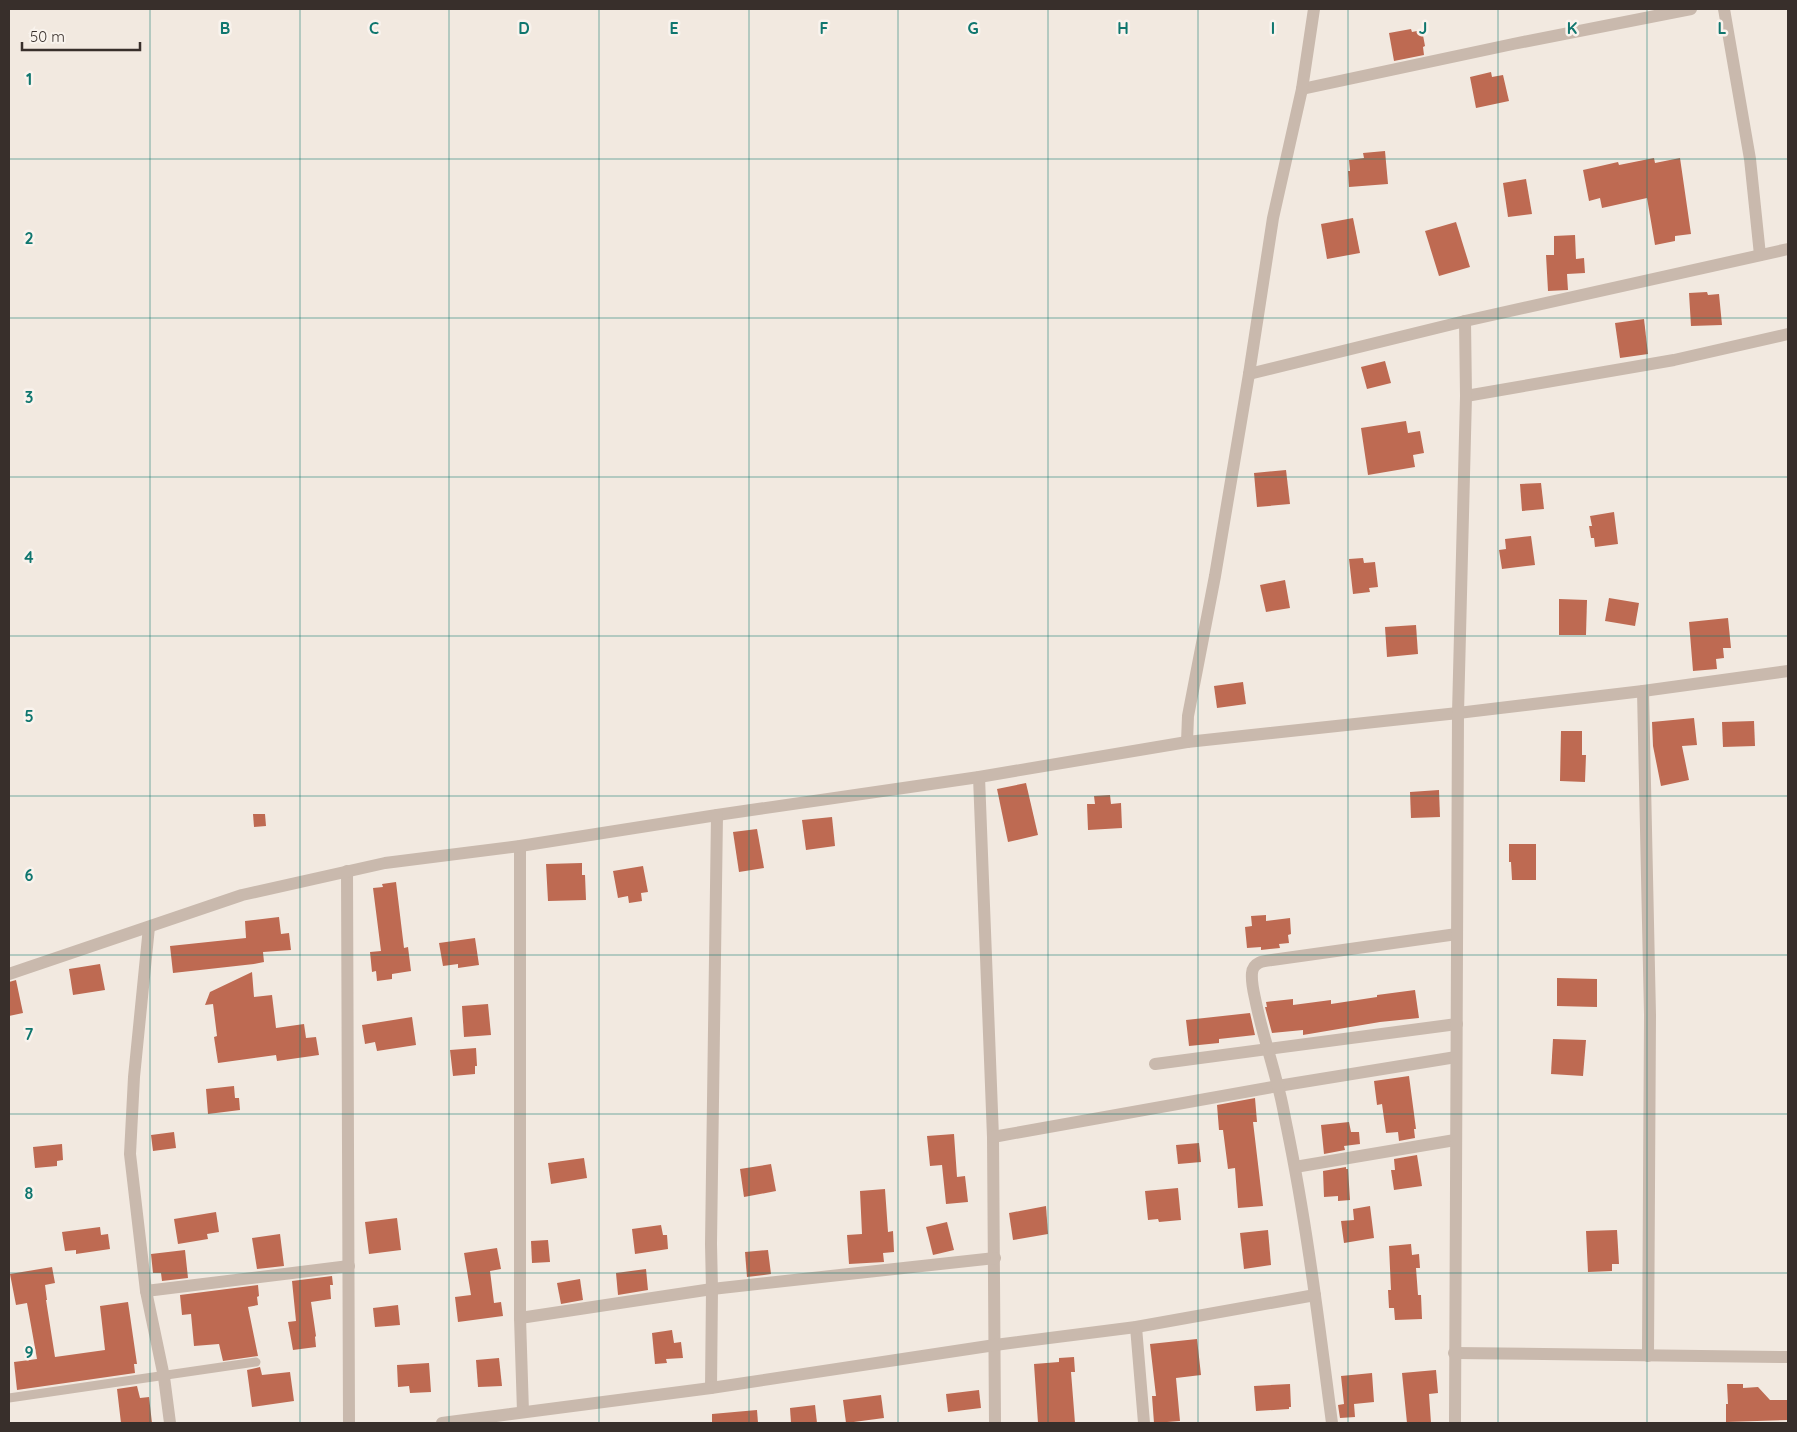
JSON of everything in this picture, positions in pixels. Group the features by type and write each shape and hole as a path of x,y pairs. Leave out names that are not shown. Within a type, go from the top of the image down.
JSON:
{"street":[{"path":"1187,742 1188,716 1215,576 1273,218 1302,89 1314,9"},
{"path":"1302,89 1522,42 1692,9"},
{"path":"1724,9 1750,159 1760,255"},
{"path":"1249,374 1465,321 1788,249"},
{"path":"1455,1423 1458,713 1466,396 1465,321"},
{"path":"1466,396 1674,360 1788,334"},
{"path":"9,974 242,895 385,862 520,846 716,815 979,777 1187,742 1458,713 1788,672"},
{"path":"1643,691 1650,1015 1648,1356"},
{"path":"979,777 993,1137 995,1423"},
{"path":"711,1388 716,815"},
{"path":"520,846 520,1318 523,1412"},
{"path":"347,871 349,1423"},
{"path":"149,927 134,1077 130,1154 146,1292 164,1377 170,1423"},
{"path":"1332,1423 1295,1167 1278,1086 1267,1050 1252,982 1252,971 1257,964 1272,960 1457,934"},
{"path":"1155,1064 1457,1024"},
{"path":"993,1137 1278,1086 1456,1057"},
{"path":"1295,1167 1455,1140"},
{"path":"520,1318 712,1289 995,1258"},
{"path":"146,1292 349,1266"},
{"path":"442,1423 711,1388 995,1345 1136,1327 1315,1296"},
{"path":"1136,1327 1144,1423"},
{"path":"1454,1353 1788,1358"}],"lane":[{"path":"9,1398 164,1377 256,1362"}],"building":[{"path":"1411,29 1412,32 1422,30 1425,46 1423,47 1424,55 1394,61 1389,33"},
{"path":"1491,72 1492,77 1503,75 1509,101 1476,108 1470,77"},
{"path":"1385,151 1388,184 1349,187 1349,160 1364,158 1363,153"},
{"path":"1654,158 1655,163 1680,158 1691,234 1675,236 1675,241 1655,245 1647,198 1602,208 1600,198 1589,201 1583,170 1618,162 1619,165"},
{"path":"1526,179 1532,214 1508,217 1503,183"},
{"path":"1353,218 1360,253 1327,259 1321,224"},
{"path":"1456,222 1470,267 1439,276 1425,231"},
{"path":"1575,235 1576,259 1584,258 1585,273 1567,274 1568,290 1548,291 1546,255 1554,255 1554,236"},
{"path":"1707,292 1708,295 1719,294 1722,325 1691,326 1689,293"},
{"path":"1644,319 1648,354 1620,358 1615,323"},
{"path":"1385,361 1391,383 1367,389 1361,367"},
{"path":"1406,421 1408,433 1420,431 1424,453 1413,455 1415,467 1368,475 1361,428"},
{"path":"1286,470 1290,504 1257,507 1254,473"},
{"path":"1541,483 1544,509 1522,511 1520,484"},
{"path":"1614,512 1618,544 1595,547 1594,538 1591,538 1589,526 1592,526 1590,516"},
{"path":"1531,536 1535,565 1502,569 1499,550 1506,549 1505,539"},
{"path":"1363,558 1364,563 1375,562 1378,587 1369,588 1370,592 1353,594 1349,559"},
{"path":"1285,580 1290,608 1266,612 1260,585"},
{"path":"1609,598 1639,603 1635,626 1605,621"},
{"path":"1559,599 1587,600 1586,635 1559,635"},
{"path":"1728,618 1731,648 1723,648 1724,658 1716,659 1717,669 1693,671 1689,622"},
{"path":"1416,625 1418,654 1387,657 1385,627"},
{"path":"1243,682 1246,704 1217,708 1214,686"},
{"path":"1694,718 1697,745 1682,746 1689,780 1661,786 1653,746 1652,722"},
{"path":"1754,721 1755,746 1723,747 1722,722"},
{"path":"1561,731 1582,731 1582,755 1586,755 1585,782 1560,781"},
{"path":"1026,783 1038,835 1008,842 997,789"},
{"path":"1439,790 1440,817 1411,818 1410,792"},
{"path":"1110,795 1111,804 1121,803 1122,828 1088,830 1087,804 1095,804 1094,796"},
{"path":"253,814 265,814 266,826 254,827"},
{"path":"832,817 835,846 806,850 802,820"},
{"path":"757,829 764,868 739,872 733,832"},
{"path":"1509,844 1536,844 1536,880 1512,880"},
{"path":"582,863 582,875 585,875 586,900 548,901 546,864"},
{"path":"643,866 648,892 641,893 642,901 629,903 628,896 618,898 613,871"},
{"path":"396,882 404,948 408,947 411,971 392,974 392,979 377,981 376,971 372,972 370,952 381,951 373,888 383,887 382,884"},
{"path":"1266,915 1266,921 1290,918 1291,934 1288,935 1289,943 1279,944 1280,948 1261,950 1261,947 1247,948 1245,927 1252,926 1251,916"},
{"path":"279,917 281,934 289,933 291,950 263,952 264,962 254,964 173,973 170,946 246,938 245,921"},
{"path":"475,938 479,965 458,968 458,964 443,966 439,943"},
{"path":"100,964 105,990 73,995 69,969"},
{"path":"252,972 254,997 272,995 276,1028 304,1024 306,1038 316,1037 319,1055 277,1061 276,1055 218,1063 214,1037 217,1036 213,1004 205,1005 210,992"},
{"path":"1557,978 1597,979 1597,1007 1557,1006"},
{"path":"16,980 23,1013 9,1016 9,982"},
{"path":"1415,990 1419,1018 1380,1022 1303,1035 1303,1030 1272,1033 1265,1007 1267,1007 1266,1002 1293,999 1293,1005 1331,1000 1331,1004"},
{"path":"488,1004 491,1035 464,1037 462,1006"},
{"path":"1250,1013 1255,1035 1219,1039 1219,1043 1189,1046 1186,1020"},
{"path":"412,1017 416,1045 377,1051 375,1042 365,1044 362,1025"},
{"path":"1553,1039 1586,1040 1583,1076 1551,1074"},
{"path":"476,1048 477,1066 475,1066 475,1074 453,1076 450,1050"},
{"path":"1409,1076 1416,1129 1414,1129 1415,1138 1399,1141 1398,1132 1386,1133 1382,1104 1377,1105 1374,1081"},
{"path":"234,1086 235,1098 239,1098 240,1110 208,1114 206,1089"},
{"path":"1255,1098 1257,1122 1253,1122 1263,1206 1238,1208 1235,1168 1228,1169 1223,1130 1219,1130 1217,1105"},
{"path":"1349,1122 1351,1132 1359,1132 1360,1144 1344,1146 1345,1150 1324,1154 1321,1125"},
{"path":"174,1132 176,1148 153,1151 151,1135"},
{"path":"954,1134 957,1177 965,1176 968,1202 946,1204 942,1165 930,1166 927,1136"},
{"path":"1199,1143 1201,1162 1178,1164 1176,1145"},
{"path":"62,1144 63,1160 57,1161 57,1166 35,1168 33,1147"},
{"path":"1417,1155 1422,1186 1394,1190 1391,1170 1395,1170 1394,1159"},
{"path":"584,1158 587,1178 551,1184 548,1163"},
{"path":"771,1164 776,1191 744,1197 740,1169"},
{"path":"1346,1167 1348,1169 1350,1200 1338,1201 1338,1196 1324,1197 1323,1171"},
{"path":"1178,1188 1181,1220 1159,1222 1158,1219 1148,1220 1145,1191"},
{"path":"885,1189 888,1232 893,1231 894,1252 883,1253 884,1262 849,1264 847,1235 862,1234 860,1191"},
{"path":"1046,1206 1048,1234 1013,1240 1009,1213"},
{"path":"1370,1206 1374,1238 1344,1243 1341,1221 1354,1220 1353,1209"},
{"path":"216,1212 219,1232 207,1234 208,1239 178,1244 174,1219"},
{"path":"397,1218 401,1250 369,1254 365,1222"},
{"path":"947,1222 954,1250 933,1255 926,1227"},
{"path":"661,1225 663,1235 667,1235 668,1249 635,1254 632,1229"},
{"path":"100,1227 101,1235 108,1234 110,1249 76,1254 76,1250 65,1251 62,1232"},
{"path":"1268,1230 1271,1265 1244,1269 1240,1233"},
{"path":"1617,1230 1619,1264 1612,1264 1612,1271 1588,1272 1586,1231"},
{"path":"280,1234 284,1266 257,1269 252,1238"},
{"path":"548,1240 550,1262 532,1263 531,1241"},
{"path":"1411,1244 1412,1255 1419,1254 1420,1268 1416,1268 1418,1295 1421,1295 1422,1319 1395,1320 1394,1308 1389,1308 1388,1290 1391,1290 1389,1246"},
{"path":"497,1248 501,1269 490,1271 494,1303 501,1302 503,1316 458,1322 455,1297 471,1295 464,1253"},
{"path":"185,1250 188,1278 162,1281 161,1273 153,1273 151,1254"},
{"path":"768,1250 771,1274 747,1277 745,1252"},
{"path":"52,1267 55,1283 45,1285 55,1357 105,1350 100,1306 128,1302 137,1364 134,1364 135,1373 17,1390 14,1362 37,1359 27,1303 16,1305 10,1274"},
{"path":"646,1269 648,1290 618,1295 616,1273"},
{"path":"332,1276 333,1285 330,1285 331,1299 311,1302 316,1347 293,1350 288,1322 296,1321 292,1281"},
{"path":"580,1279 583,1300 561,1304 557,1283"},
{"path":"258,1285 258,1305 248,1307 258,1356 223,1361 219,1344 194,1346 191,1314 182,1315 180,1295"},
{"path":"398,1305 400,1325 375,1327 373,1308"},
{"path":"672,1330 674,1343 681,1342 683,1358 666,1359 667,1363 655,1364 652,1333"},
{"path":"1197,1339 1201,1375 1176,1378 1180,1421 1154,1423 1152,1396 1156,1396 1150,1344"},
{"path":"1074,1357 1075,1372 1071,1372 1075,1423 1038,1423 1034,1364 1059,1362 1059,1358"},
{"path":"499,1358 502,1386 478,1387 476,1360"},
{"path":"429,1363 431,1392 410,1393 409,1386 398,1387 397,1365"},
{"path":"260,1367 262,1375 290,1372 294,1401 252,1407 247,1370"},
{"path":"1436,1370 1438,1393 1429,1394 1431,1423 1407,1423 1402,1373"},
{"path":"1372,1373 1374,1402 1354,1404 1355,1417 1340,1418 1338,1405 1344,1404 1341,1376"},
{"path":"1290,1384 1291,1407 1289,1409 1256,1411 1254,1386"},
{"path":"1727,1384 1743,1384 1743,1388 1758,1387 1770,1400 1788,1400 1788,1420 1726,1422 1726,1404 1728,1404"},
{"path":"137,1386 140,1398 149,1397 152,1423 121,1423 117,1389"},
{"path":"979,1390 981,1408 948,1412 946,1394"},
{"path":"881,1395 884,1418 846,1423 843,1400"},
{"path":"815,1405 817,1423 791,1423 790,1408"},
{"path":"757,1410 758,1423 712,1423 712,1414"}]}
